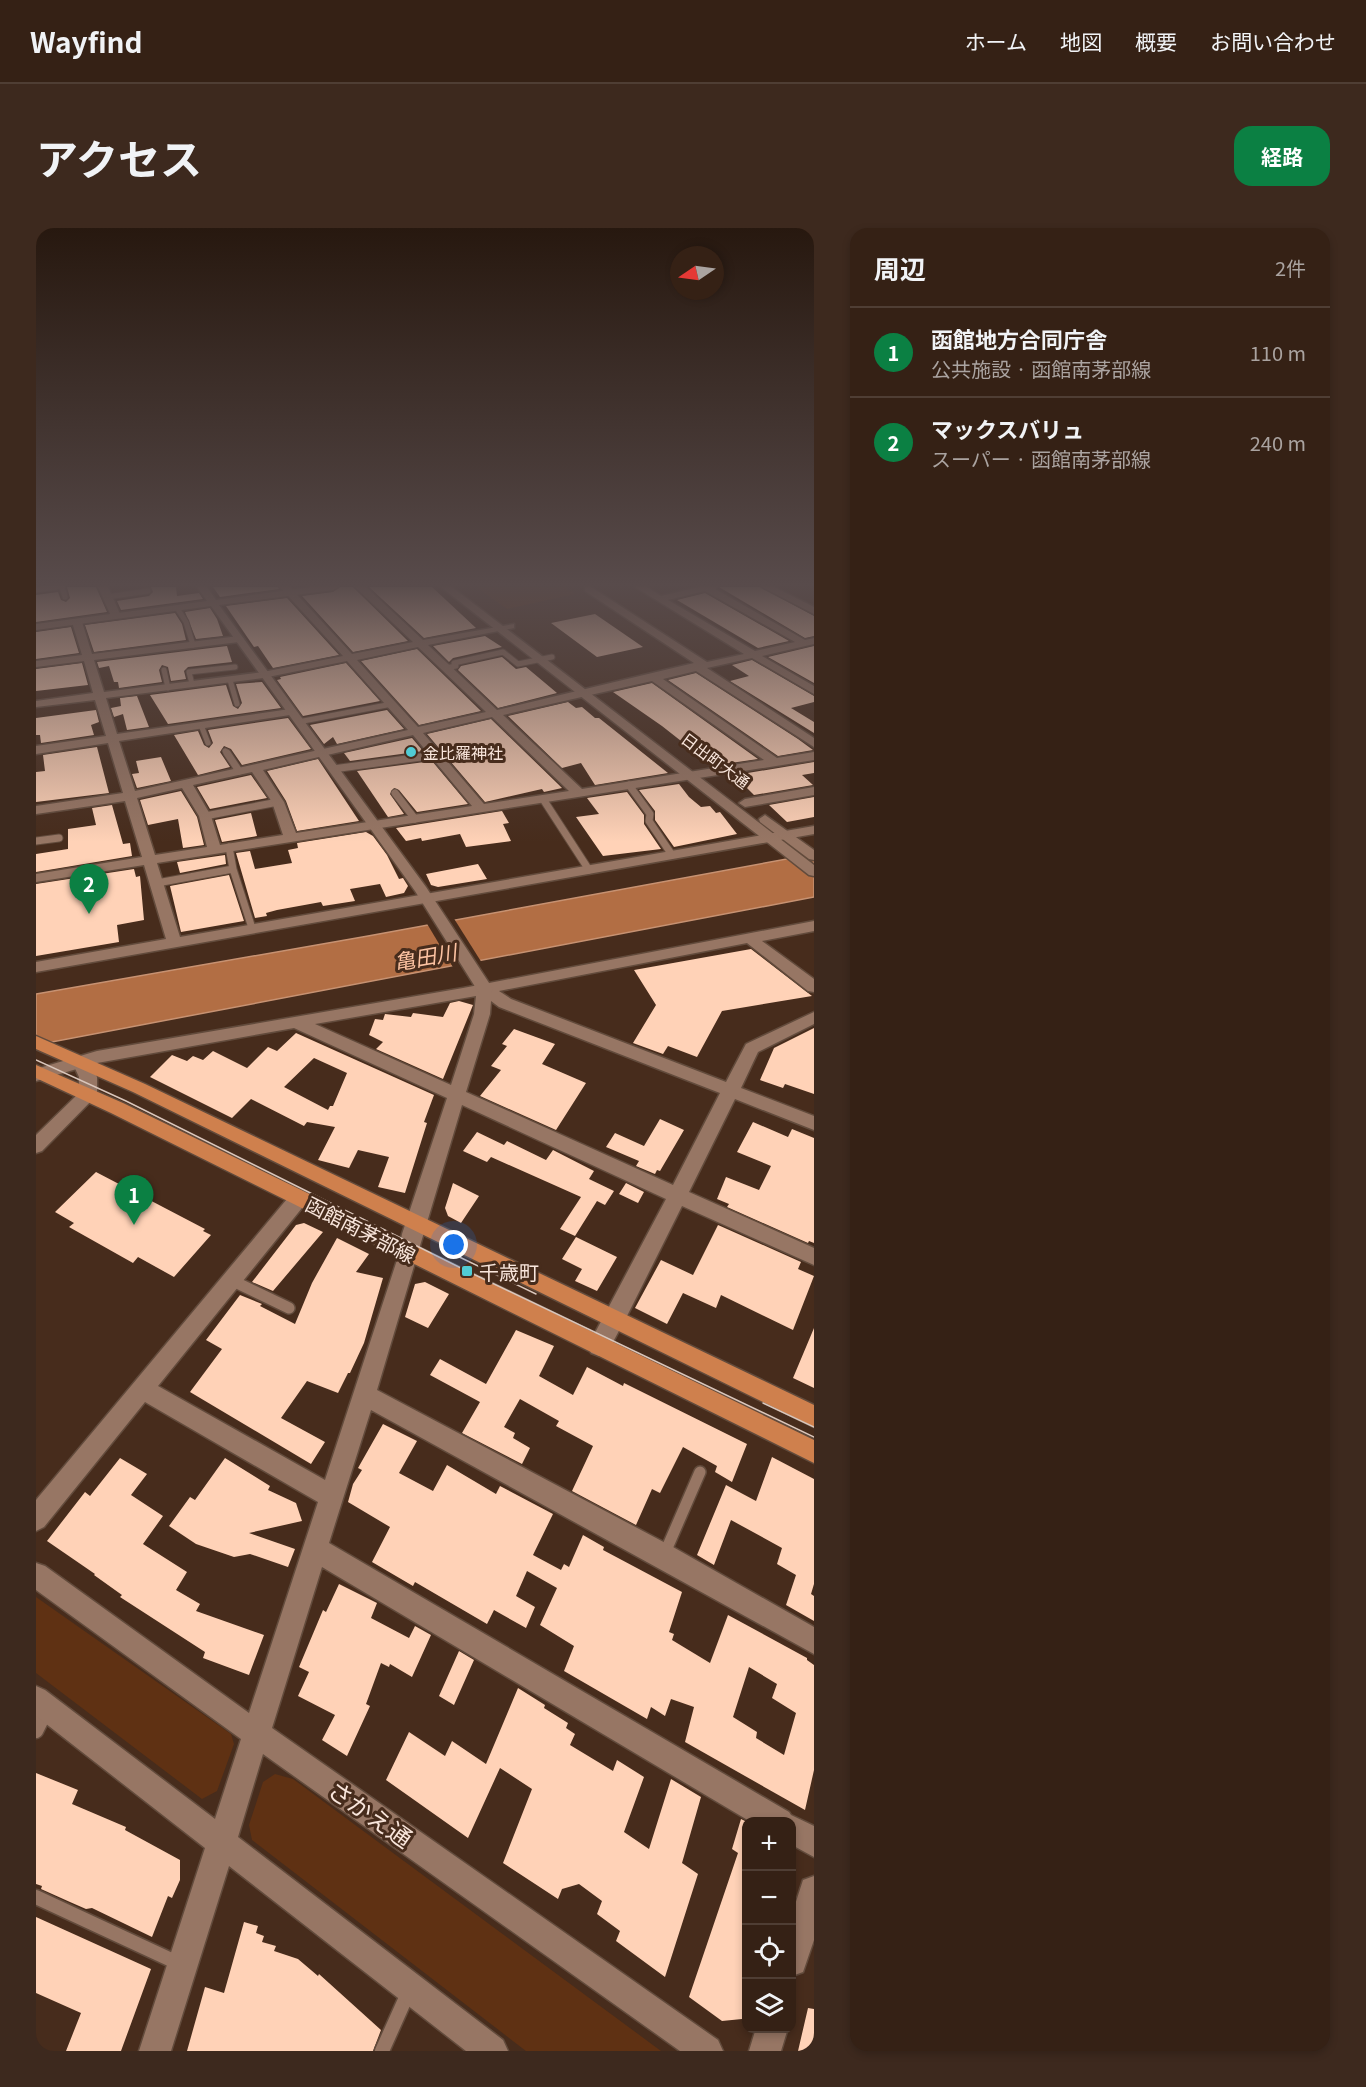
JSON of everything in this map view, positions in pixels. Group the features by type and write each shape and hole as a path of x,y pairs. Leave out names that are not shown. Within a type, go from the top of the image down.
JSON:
{"main road":[{"name":"函館南茅部線","path":"43,1045 814,1416"},
{"name":"函館南茅部線","path":"38,1073 88,1095 814,1452"}],"street":[{"path":"92,672 174,941"},
{"path":"261,672 427,899 485,989 505,1003 814,1123"},
{"path":"36,704 278,672"},
{"path":"363,672 482,808"},
{"path":"450,672 579,793"},
{"name":"日出町大通","path":"556,672 814,872"},
{"name":"日出町大通","path":"572,672 811,854"},
{"path":"36,810 129,796 186,784 669,672"},
{"path":"710,672 814,743"},
{"path":"782,672 814,691"},
{"path":"652,676 774,762"},
{"path":"36,750 290,711"},
{"path":"36,878 814,756"},
{"path":"255,767 278,801 291,838"},
{"path":"186,784 205,816 215,850"},
{"path":"745,803 814,791"},
{"path":"36,967 814,830"},
{"path":"38,1073 80,1062 485,989 814,926"},
{"path":"748,938 814,987"},
{"path":"155,2051 409,1254 412,1234 482,1014 485,989"},
{"path":"599,1346 752,1048 814,1017"},
{"path":"297,1023 814,1257"},
{"path":"36,1146 88,1095 88,1077 80,1062"},
{"path":"36,1519 298,1198"},
{"path":"143,1389 332,1497"},
{"path":"363,1394 664,1556 814,1641"},
{"path":"315,1549 772,1817"},
{"name":"さかえ通","path":"36,1575 257,1735 290,1755 707,2051"},
{"path":"40,1712 221,1842 492,2051"},
{"path":"796,1831 814,1842"},
{"path":"796,1948 814,1891"},
{"path":"765,2051 770,2033"}],"lane":[{"path":"164,672 168,688"},
{"path":"189,672 192,684"},
{"path":"230,680 237,704"},
{"path":"298,722 392,704"},
{"path":"201,725 208,743"},
{"path":"225,751 239,771"},
{"path":"333,769 436,755"},
{"path":"629,784 650,814 649,821 672,855"},
{"path":"395,793 415,819"},
{"path":"543,798 589,870"},
{"path":"205,816 278,801"},
{"path":"36,841 59,838"},
{"path":"229,847 233,869 252,928"},
{"path":"157,883 233,869"},
{"path":"231,1280 289,1308"},
{"path":"664,1556 700,1472"},
{"path":"36,1898 182,1965"},
{"path":"382,2051 410,1987"}],"shaded area":[{"path":"36,1597 231,1734 234,1744 217,1791 202,1799 36,1673"},
{"path":"275,1774 293,1779 661,2051 526,2051 252,1840 249,1825 263,1782"}],"water":[{"name":"亀田川","path":"814,854 814,897 36,1045 36,994"}],"pier":[{"path":"453,917 482,963 454,969 426,922"}],"building":[{"path":"36,672 84,672 88,685 36,691"},
{"path":"111,672 160,672 162,682 119,688 118,682 114,682"},
{"path":"169,672 184,672 186,679 171,681"},
{"path":"303,672 354,672 380,701 303,716 277,680 281,679 280,677"},
{"path":"371,672 441,672 481,711 419,725"},
{"path":"460,672 532,672 557,693 498,708"},
{"path":"743,672 773,672 814,696 814,702 791,708 814,722 814,733 730,681 749,676"},
{"path":"795,672 814,672 814,683"},
{"path":"696,673 813,750 778,756 668,680"},
{"path":"262,682 281,708 168,724 150,695 226,685 233,706 238,709 242,703 236,684"},
{"path":"652,683 758,759 717,765 709,763 662,726 613,692"},
{"path":"137,696 149,727 127,730 123,714 114,717 111,708 121,706 120,698"},
{"path":"568,702 576,708 582,707 595,718 599,718 668,773 595,785 581,763 562,768 508,716"},
{"path":"96,710 99,722 91,725 94,735 41,743 40,735 36,735 36,718"},
{"path":"387,710 404,729 337,744 333,737 324,744 310,725"},
{"path":"288,718 311,749 242,765 231,749 224,746 220,752 230,767 198,775 174,735 198,731 204,745 209,748 213,743 208,730"},
{"path":"491,719 562,788 544,792 542,789 485,802 427,734"},
{"path":"412,738 423,751 350,761 344,753"},
{"path":"97,747 109,793 36,802 36,772 45,771 43,755"},
{"path":"161,757 171,781 137,788 132,774 139,773 136,761"},
{"path":"318,759 359,821 297,831 286,801 267,771"},
{"path":"432,761 468,804 417,812 399,790 394,788 390,794 404,814 388,817 357,771"},
{"path":"814,762 814,773 802,775 813,785 754,795 743,784 738,785 730,776"},
{"path":"251,775 267,798 210,809 197,787"},
{"path":"679,784 701,807 710,806 716,813 720,812 737,834 674,847 655,820 655,811 639,790"},
{"path":"181,791 197,817 204,845 183,848 178,819 148,825 140,800"},
{"path":"627,792 644,815 644,824 661,849 603,856 576,817 599,814 587,798"},
{"path":"814,797 814,817 787,822 769,805"},
{"path":"112,805 123,844 130,843 132,856 36,872 36,854 68,849 68,829 96,825 92,808"},
{"path":"502,811 509,823 503,824 511,841 466,847 460,834 422,841 421,838 406,841 396,828"},
{"path":"251,813 257,836 222,842 215,820"},
{"path":"366,832 373,836 387,855 399,879 403,878 408,886 404,893 386,897 380,884 350,889 355,901 323,906 321,902 277,910 266,913 267,916 255,918 236,853 250,851 255,869 292,863 288,850 298,848 297,843"},
{"path":"225,855 226,864 180,873 177,862"},
{"path":"478,864 487,879 438,887 431,885 426,874"},
{"path":"134,869 136,877 140,876 144,920 117,925 119,942 36,956 36,884"},
{"path":"229,875 244,921 181,932 170,886"},
{"path":"751,949 812,996 722,1011 697,1057 668,1046 663,1054 633,1043 656,1005 634,970"},
{"path":"459,1001 473,1005 443,1079 376,1049 383,1042 369,1035 375,1019 383,1020 385,1014 411,1017 413,1013 443,1017 450,1003"},
{"path":"814,1028 814,1094 785,1084 783,1088 760,1080 774,1048"},
{"path":"514,1029 555,1044 542,1064 586,1083 556,1130 480,1096 501,1070 491,1066 507,1046 502,1044"},
{"path":"296,1033 434,1095 424,1122 427,1123 405,1193 378,1187 389,1157 358,1150 349,1168 318,1160 335,1127 307,1122 304,1126 251,1099 232,1118 150,1077 172,1055 187,1061 193,1056 203,1060 213,1051 247,1068 268,1047 277,1051","holes":["314,1058 347,1073 333,1106 330,1106 328,1110 284,1087"]},
{"path":"660,1119 684,1130 660,1171 657,1170 655,1174 636,1166 639,1161 606,1147 615,1133 644,1146"},
{"path":"753,1122 788,1137 792,1129 814,1138 814,1243 809,1241 808,1243 727,1207 729,1204 717,1199 726,1177 759,1190 771,1166 737,1152"},
{"path":"477,1132 504,1145 507,1141 546,1160 553,1150 594,1171 589,1179 614,1191 605,1205 597,1201 575,1236 560,1229 581,1197 491,1157 487,1162 463,1151"},
{"path":"96,1172 205,1229 203,1231 211,1235 174,1277 138,1257 133,1263 69,1227 74,1223 55,1212"},
{"path":"453,1183 479,1196 461,1223 448,1216 445,1208"},
{"path":"626,1183 644,1192 638,1203 619,1194"},
{"path":"304,1223 323,1232 273,1291 252,1282 296,1225"},
{"path":"718,1225 801,1262 798,1269 814,1276 793,1330 721,1295 716,1308 683,1293 667,1324 635,1308 661,1260 693,1275"},
{"path":"576,1237 617,1257 597,1291 575,1281 582,1269 562,1259"},
{"path":"337,1238 369,1254 356,1272 383,1278 364,1343 338,1393 307,1381 281,1418 325,1442 311,1464 190,1392 222,1349 206,1340 240,1295 262,1304 260,1306 295,1324 312,1283"},
{"path":"425,1282 449,1294 428,1328 405,1317 415,1284"},
{"path":"814,1328 814,1388 793,1378"},
{"path":"516,1330 554,1346 539,1376 573,1395 587,1367 747,1444 732,1482 715,1472 717,1466 683,1447 660,1493 652,1489 636,1525 572,1491 593,1446 556,1426 559,1421 520,1399 504,1427 515,1433 513,1438 530,1448 522,1464 462,1433 480,1402 430,1375 440,1359 486,1384"},
{"path":"383,1424 417,1441 399,1473 433,1491 447,1465 496,1494 500,1486 553,1514 533,1555 561,1570 564,1564 569,1567 583,1535 604,1547 603,1550 682,1592 669,1632 674,1634 672,1640 710,1663 728,1615 807,1658 814,1665 814,1770 805,1810 685,1742 694,1707 671,1699 665,1716 651,1707 647,1719 564,1671 574,1646 540,1625 557,1588 527,1571 516,1596 535,1607 526,1628 494,1610 487,1624 415,1582 413,1586 372,1562 390,1527 348,1502 353,1484 362,1470 358,1468","holes":["749,1667 777,1684 772,1698 796,1713 784,1755 756,1738 757,1732 733,1717"]},
{"path":"772,1457 814,1479 814,1584 811,1594 814,1596 814,1621 786,1605 796,1575 777,1564 782,1548 731,1520 714,1565 697,1555 726,1485 756,1501"},
{"path":"120,1458 147,1474 131,1495 163,1516 143,1544 187,1572 176,1590 200,1604 196,1611 264,1635 249,1675 203,1658 205,1652 120,1597 122,1595 95,1574 47,1541 85,1492 90,1496"},
{"path":"225,1458 270,1486 268,1490 296,1503 302,1521 249,1533 295,1549 288,1567 250,1554 234,1557 196,1544 169,1526 190,1497 195,1500"},
{"path":"339,1584 377,1603 371,1618 409,1638 415,1626 431,1635 412,1677 390,1664 389,1667 381,1663 366,1704 370,1706 347,1756 322,1740 335,1715 298,1696 309,1672 299,1667 323,1610 326,1612"},
{"path":"459,1651 474,1660 454,1705 439,1696"},
{"path":"518,1688 568,1723 566,1728 575,1734 570,1745 613,1771 617,1760 644,1777 624,1832 649,1849 671,1779 701,1797 682,1863 698,1874 665,1977 616,1941 620,1931 597,1914 602,1901 579,1884 562,1889 558,1899 503,1863 532,1789 500,1768 468,1838 386,1780 409,1732 445,1756 452,1741 486,1764"},
{"path":"36,1773 78,1790 72,1804 126,1827 125,1830 180,1860 180,1880 172,1898 168,1896 152,1937 92,1908 86,1909 41,1889 42,1886 36,1884"},
{"path":"741,1819 742,2019 722,2021 689,1997 738,1853 732,1849"},
{"path":"36,1917 151,1969 121,2051 66,2051 81,2013 36,1993"},
{"path":"244,1922 258,1926 256,1933 264,1936 262,1942 276,1946 274,1951 298,1959 318,1976 319,1974 381,2030 373,2051 187,2051 205,1987 224,1993"},
{"path":"808,2008 814,2009 814,2051 798,2051"}],"tram line":[{"path":"36,1060 126,1101 467,1271 814,1437"},
{"path":"449,1252 536,1294"},
{"path":"763,1403 814,1427"}],"place":[{"name":"金比羅神社","path":"411,752"},
{"name":"マックスバリュ","path":"89,914"},
{"name":"函館地方合同庁舎","path":"134,1225"},
{"name":"千歳町","path":"467,1271"}]}
